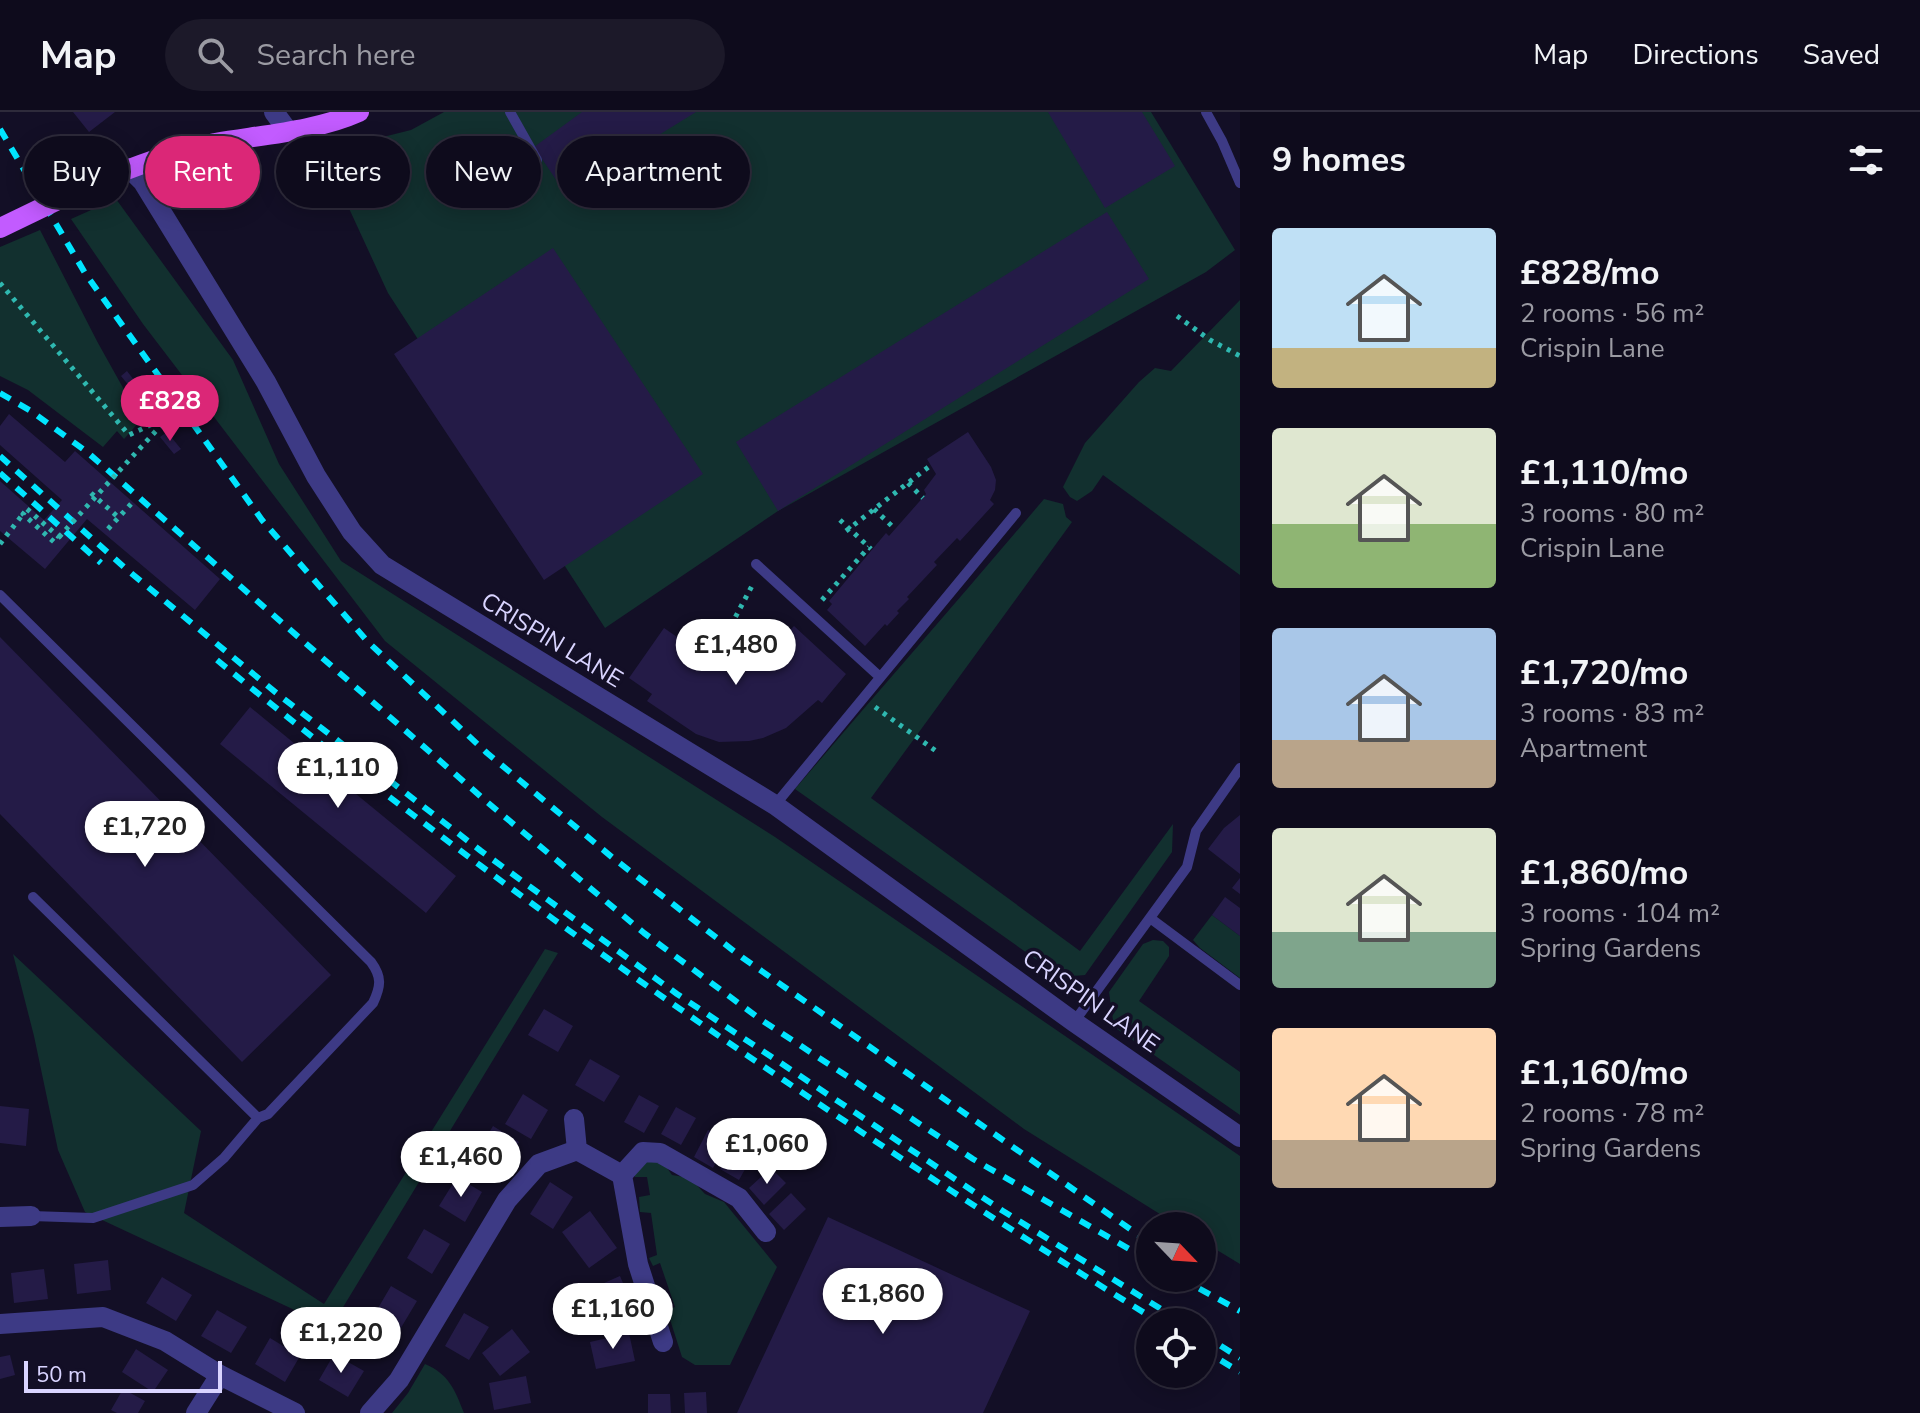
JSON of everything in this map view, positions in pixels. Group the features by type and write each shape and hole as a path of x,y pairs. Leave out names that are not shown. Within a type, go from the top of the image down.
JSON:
{"main road":[{"path":"129,168 212,144 288,131 359,112"},
{"path":"0,228 41,208"}],"street":[{"path":"274,112 288,131"},
{"name":"CRISPIN LANE","path":"129,168 149,191 258,369 316,476 352,532 382,565 775,805 1074,1022 1240,1137"},
{"path":"574,1119 577,1150"},
{"path":"370,1413 399,1380 507,1200 539,1164 577,1150 622,1175"},
{"path":"622,1175 643,1152 660,1153 739,1198 766,1232"},
{"path":"622,1175 638,1264 663,1342"},
{"path":"0,1217 31,1216"},
{"path":"0,1324 103,1317 165,1341 220,1375 295,1413"},
{"path":"196,1413 220,1375"}],"lane":[{"path":"510,112 524,136"},
{"path":"1206,112 1240,183"},
{"path":"775,805 1016,513"},
{"path":"758,566 880,677"},
{"path":"0,595 379,973 380,982 373,1003 268,1114 258,1118 224,1158 193,1185 93,1218 31,1216"},
{"path":"1074,1022 1187,867 1196,831 1240,768"},
{"path":"33,897 258,1118"},
{"path":"1150,918 1240,985"}],"path":[{"path":"0,283 129,435 169,416 119,471 92,495 56,539 27,509 0,544"},
{"path":"1177,316 1210,340 1240,356"},
{"path":"848,530 931,465"},
{"path":"908,483 923,498"},
{"path":"92,495 119,518"},
{"path":"108,529 131,504"},
{"path":"874,509 895,529"},
{"path":"810,613 870,548 840,520"},
{"path":"712,661 758,566"},
{"path":"734,619 749,670"},
{"path":"737,629 764,659"},
{"path":"863,699 936,751"}],"green space":[{"path":"444,112 1151,112 1235,250 1206,272 778,511 605,628 388,293 349,208 410,208 410,136 387,136 411,130"},
{"path":"96,208 123,208 233,360 279,464 341,561 775,837 1240,1156 1240,1264 1216,1249 1216,1212 1157,1212 1024,1129 602,817 385,641 143,324 71,219"},
{"path":"40,230 141,420 124,439 117,431 103,447 28,390 0,376 0,247"},
{"path":"1240,300 1240,575 1103,475 1092,491 1077,501 1063,487 1085,443 1139,382 1155,368 1171,371"},
{"path":"1044,499 1063,504 1066,517 1072,522 871,798 1080,951 1173,824 1172,852 1085,975 1061,977 795,789"},
{"path":"1212,915 1240,936 1240,978 1193,940"},
{"path":"1153,940 1163,941 1169,947 1169,956 1139,1001 1240,1072 1240,1115 1114,1027 1109,992 1143,944"},
{"path":"545,949 558,953 331,1327 85,1212 58,1150 13,954 201,1131 184,1213 324,1304"},
{"path":"651,1159 665,1165 672,1175 690,1178 705,1194 724,1202 777,1267 730,1365 695,1365 682,1357 667,1310 675,1307 660,1263 653,1266 649,1258 657,1255 651,1213 640,1212 639,1197 650,1195 647,1177 635,1177 632,1172"},
{"path":"425,1364 450,1384 464,1413 392,1413"}],"building":[{"path":"73,112 115,112 89,132"},
{"path":"582,112 696,112 657,136 557,136 557,181 541,157 541,142"},
{"path":"1048,112 1142,112 1175,166 1105,208"},
{"path":"1107,212 1149,279 778,511 736,442"},
{"path":"553,248 703,474 544,580 394,354"},
{"path":"127,371 140,388 134,392 121,376"},
{"path":"9,414 65,462 75,451 220,579 195,610 87,519 45,569 0,531 0,481 44,520 62,500 0,445 0,426"},
{"path":"167,432 181,449 174,454 160,437"},
{"path":"968,432 996,480 990,500 994,504 960,541 957,538 934,562 937,565 907,597 909,599 897,611 899,613 865,646 827,610 832,604 829,601 886,533 889,536 926,494 924,490 936,474 927,459"},
{"path":"794,626 846,674 822,703 818,700 786,728 763,738 719,742 696,734 647,701 652,694 629,678 664,628 729,673 739,675 758,664"},
{"path":"0,637 331,975 242,1062 0,814"},
{"path":"250,707 456,876 426,913 220,744"},
{"path":"1240,815 1240,874 1208,849 1224,828"},
{"path":"1240,878 1240,894 1232,888"},
{"path":"1225,897 1240,908 1240,936 1212,915"},
{"path":"544,1009 573,1026 558,1052 528,1035"},
{"path":"590,1059 620,1076 604,1102 575,1085"},
{"path":"523,1094 548,1110 531,1139 505,1124"},
{"path":"639,1095 659,1106 644,1133 624,1122"},
{"path":"0,1106 29,1109 26,1146 0,1143"},
{"path":"676,1107 696,1118 681,1145 661,1134"},
{"path":"493,1126 519,1142 501,1171 475,1156"},
{"path":"708,1130 728,1141 713,1168 694,1157"},
{"path":"735,1142 754,1153 739,1180 720,1169"},
{"path":"771,1168 786,1183 764,1205 749,1188"},
{"path":"457,1177 482,1192 465,1222 439,1206"},
{"path":"550,1182 573,1197 553,1229 530,1214"},
{"path":"791,1193 806,1209 784,1230 769,1214"},
{"path":"590,1211 617,1248 589,1268 562,1232"},
{"path":"828,1217 1030,1311 983,1413 737,1413"},
{"path":"424,1229 450,1244 432,1274 407,1258"},
{"path":"108,1260 111,1290 77,1294 74,1264"},
{"path":"44,1269 48,1299 14,1303 11,1273"},
{"path":"620,1276 637,1316 605,1330 588,1290"},
{"path":"162,1277 192,1295 176,1321 146,1303"},
{"path":"391,1286 417,1301 399,1331 374,1315"},
{"path":"217,1310 247,1327 231,1353 201,1336"},
{"path":"464,1313 489,1327 469,1360 445,1346"},
{"path":"512,1329 530,1352 500,1376 482,1353"},
{"path":"629,1333 635,1361 596,1369 590,1342"},
{"path":"270,1338 300,1356 285,1382 255,1364"},
{"path":"136,1349 168,1370 153,1392 122,1372"},
{"path":"334,1354 364,1371 348,1397 319,1380"},
{"path":"10,1355 15,1375 0,1379 0,1357"},
{"path":"526,1376 531,1403 494,1410 489,1383"},
{"path":"123,1389 145,1401 138,1413 111,1410"},
{"path":"706,1392 707,1413 685,1413 684,1393"},
{"path":"648,1394 670,1394 671,1413 648,1413"}],"railway":[{"path":"0,129 85,273 262,520 368,642 487,753 613,858 743,958 1136,1233"},
{"path":"0,393 31,411 87,452 487,802 644,933 760,1019 973,1159 1136,1253"},
{"path":"0,456 125,568 280,696 481,851 677,994 1003,1211 1159,1308"},
{"path":"0,473 101,563"},
{"path":"217,660 444,838 677,1007 916,1168 1137,1308"},
{"path":"1205,1292 1240,1311"},
{"path":"1216,1343 1240,1358"},
{"path":"1216,1357 1240,1372"}]}
